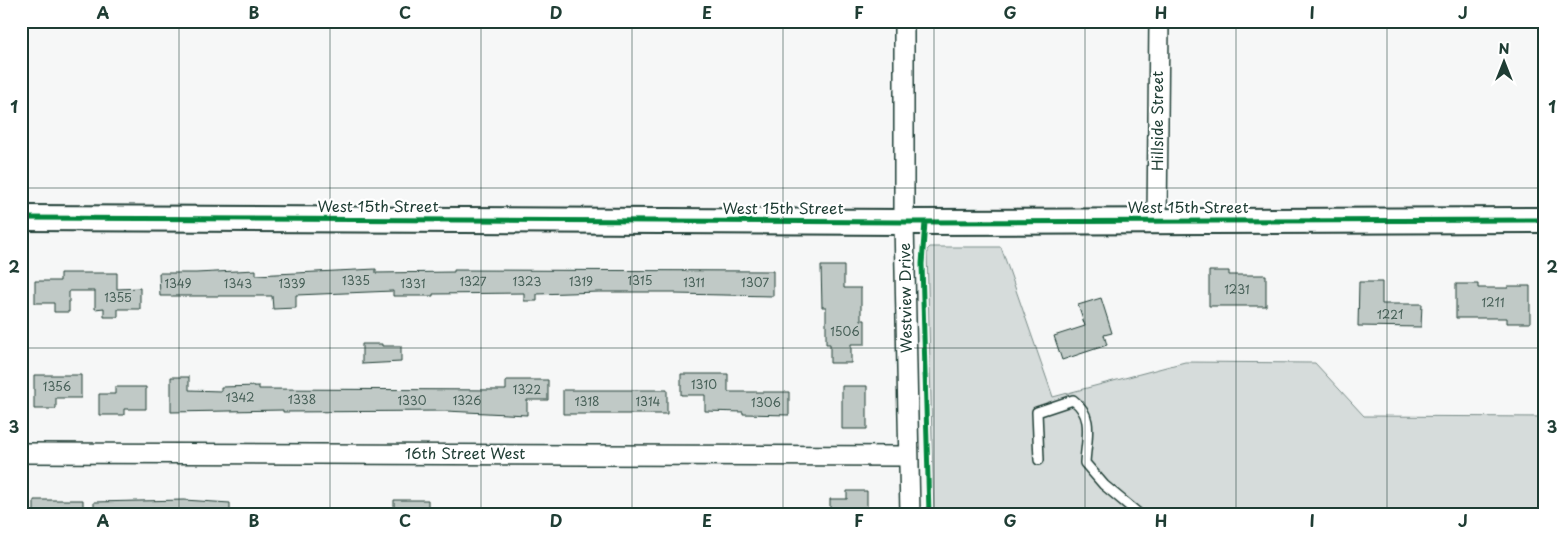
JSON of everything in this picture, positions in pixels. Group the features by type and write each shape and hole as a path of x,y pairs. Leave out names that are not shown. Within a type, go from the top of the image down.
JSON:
{"street":[{"name":"Westview Drive","path":"904,21 904,222 910,514"},
{"name":"Hillside Street","path":"1157,220 1159,21"},
{"name":"West 15th Street","path":"21,218 904,222 1545,220"},
{"name":"16th Street West","path":"21,453 908,456"}],"lane":[{"path":"1039,460 1037,412 1073,400 1086,413 1088,427 1085,463 1104,485 1139,514"}],"shaded area":[{"path":"930,247 1001,247 1053,397 1185,362 1315,363 1364,416 1545,417 1545,514 934,514 927,250"}],"building":[{"path":"821,266 844,266 844,288 861,288 861,320 865,320 865,344 851,344 851,363 830,363 830,344 826,344 826,307 822,307"},
{"path":"376,269 376,273 454,272 454,270 773,271 773,296 675,294 675,292 599,292 537,294 537,301 524,301 524,293 393,296 393,291 296,295 296,308 273,309 272,296 160,296 159,273 256,270 256,275"},
{"path":"1209,271 1229,271 1229,275 1266,275 1266,306 1209,306"},
{"path":"60,273 117,273 117,289 140,288 140,309 118,309 118,317 104,317 104,308 95,309 95,291 69,291 69,312 54,312 54,303 35,303 35,281 60,281"},
{"path":"1359,282 1382,282 1382,304 1422,304 1421,327 1358,326"},
{"path":"1456,284 1478,284 1478,288 1530,286 1530,323 1507,323 1507,318 1456,318"},
{"path":"1101,298 1112,333 1104,335 1107,345 1062,360 1054,336 1085,326 1078,305"},
{"path":"362,344 401,346 401,362 362,364"},
{"path":"681,374 728,374 728,392 789,392 789,415 705,411 705,395 681,395"},
{"path":"34,375 81,375 81,398 56,398 56,409 34,409"},
{"path":"171,377 189,377 189,390 221,391 221,387 259,386 259,389 506,390 506,380 548,380 548,400 527,400 527,415 446,411 283,412 283,410 171,412"},
{"path":"842,386 867,386 867,429 842,429"},
{"path":"115,387 146,387 146,409 124,409 124,415 99,415 99,394 115,394"},
{"path":"563,390 667,390 667,414 563,414"},
{"path":"847,491 867,491 867,514 830,514 830,499 847,499"},
{"path":"34,500 83,500 83,514 34,514"},
{"path":"184,500 230,503 230,514 94,514 94,502"},
{"path":"394,500 428,500 428,514 394,514"}],"cycle path":[{"path":"21,218 904,222 1545,220"},
{"path":"925,222 922,264 929,514"}]}
